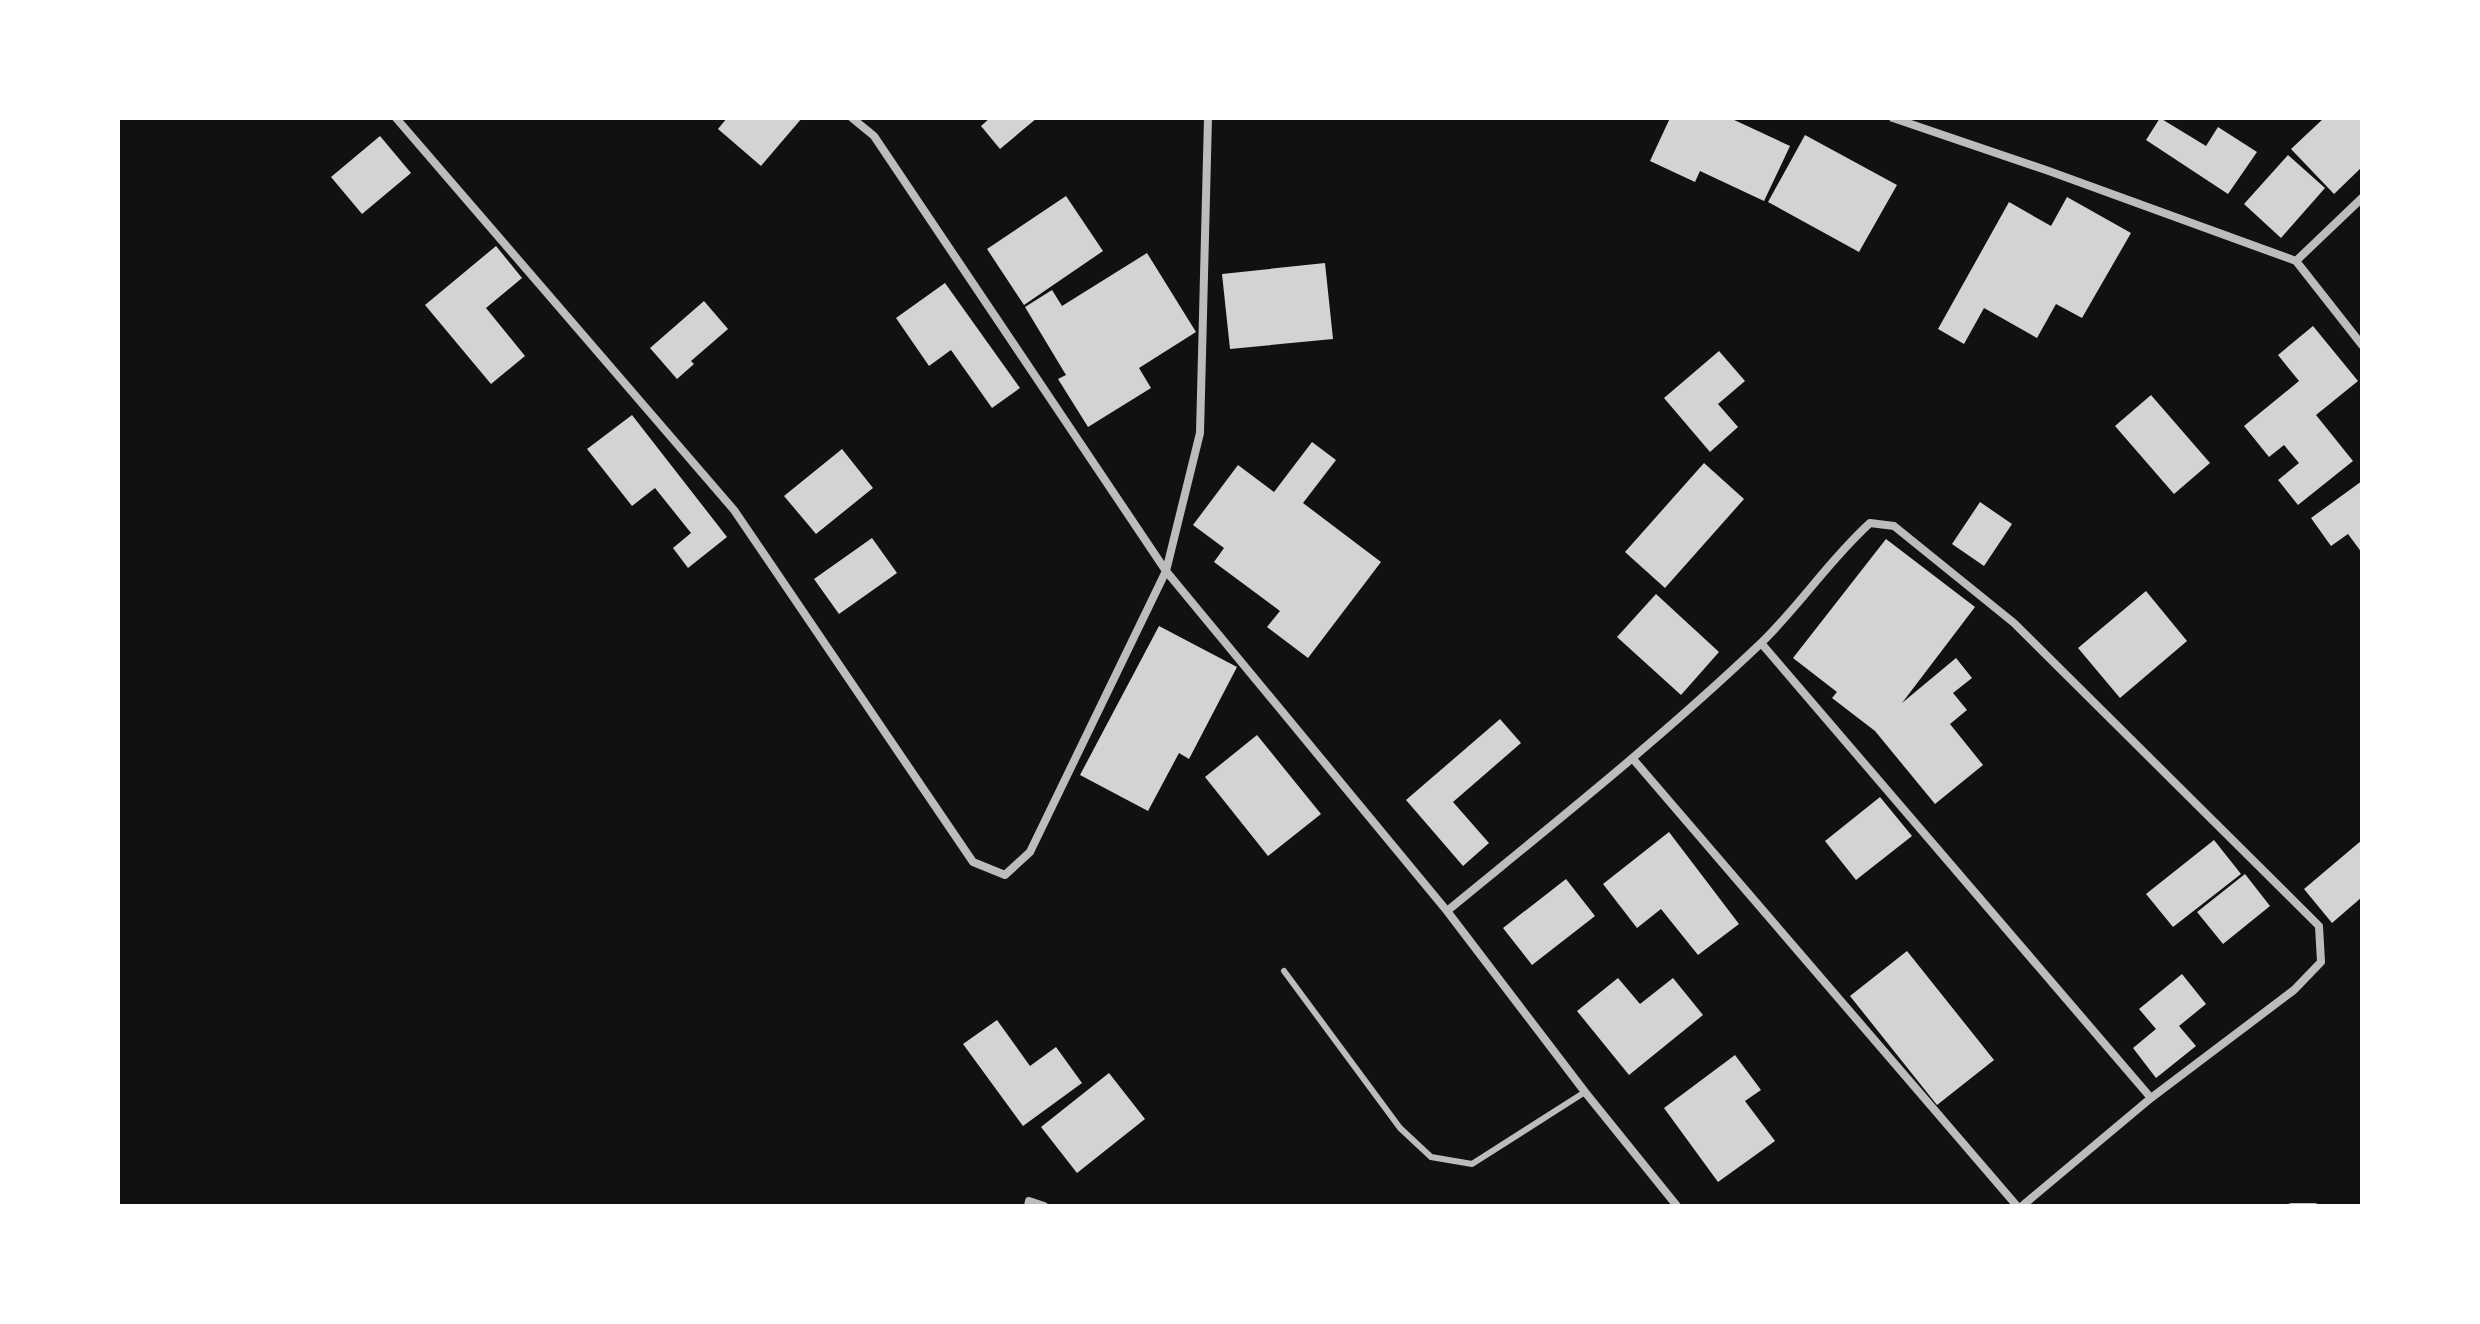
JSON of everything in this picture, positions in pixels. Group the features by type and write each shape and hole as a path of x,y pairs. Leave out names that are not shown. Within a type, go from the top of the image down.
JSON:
{"street":[{"path":"396,118 734,510 973,862 1005,875 1030,852 1166,571 1200,433 1208,118"},
{"path":"852,118 874,136 1166,571 1447,911 1585,1092 1677,1206"},
{"path":"1893,118 2296,261 2362,345"},
{"path":"2296,261 2362,198"},
{"path":"1447,911 1633,759 1761,643 1870,523 1894,526 2014,623 2319,926 2321,962 2294,990 2151,1098 2019,1206 1633,759"},
{"path":"1761,643 2151,1098"},
{"path":"1028,1206 1029,1201 1044,1206"}],"lane":[{"path":"1284,971 1400,1128 1431,1157 1472,1164 1585,1092"},
{"path":"2291,1206 2315,1206"}],"building":[{"path":"727,118 802,118 761,166 718,129"},
{"path":"990,118 1037,118 1000,149 981,126"},
{"path":"1670,118 1730,118 1790,146 1764,201 1700,171 1695,182 1650,161"},
{"path":"2160,118 2206,146 2218,127 2257,152 2228,194 2146,140"},
{"path":"2324,118 2362,118 2362,167 2334,194 2291,149"},
{"path":"1805,135 1897,185 1859,252 1768,202"},
{"path":"380,136 411,173 362,214 331,177"},
{"path":"2288,155 2325,188 2281,238 2244,204"},
{"path":"1066,196 1103,251 1024,305 987,249"},
{"path":"2067,197 2131,233 2082,318 2056,304 2037,338 1984,308 1964,344 1938,329 2009,202 2051,226"},
{"path":"496,246 522,278 486,308 525,356 491,384 425,305"},
{"path":"1147,253 1196,332 1139,368 1151,388 1088,427 1058,379 1066,375 1025,307 1052,290 1062,306"},
{"path":"1325,263 1333,339 1230,349 1222,274"},
{"path":"945,283 1020,388 992,408 951,350 929,366 896,318"},
{"path":"704,301 728,329 691,361 694,364 677,379 650,348"},
{"path":"2313,326 2358,381 2316,415 2353,461 2298,505 2278,480 2299,463 2284,445 2269,457 2244,426 2299,381 2278,355"},
{"path":"1719,351 1745,381 1718,404 1738,427 1710,452 1664,398"},
{"path":"2151,395 2210,463 2174,494 2115,426"},
{"path":"632,415 727,537 688,568 673,548 691,533 655,488 632,506 587,449"},
{"path":"1312,442 1336,460 1303,503 1381,562 1308,658 1267,627 1280,611 1214,562 1224,548 1193,525 1238,465 1274,492"},
{"path":"842,449 873,488 816,534 784,496"},
{"path":"1704,463 1744,499 1665,588 1625,552"},
{"path":"2362,481 2362,553 2348,534 2331,546 2311,518"},
{"path":"1980,502 2012,524 1984,566 1952,544"},
{"path":"872,538 897,573 839,614 814,579"},
{"path":"1886,539 1975,607 1902,703 1956,658 1972,678 1953,693 1967,710 1950,724 1983,765 1935,804 1875,731 1832,698 1837,692 1793,658"},
{"path":"2146,591 2187,641 2120,698 2078,648"},
{"path":"1656,594 1719,652 1681,695 1617,637"},
{"path":"1159,626 1237,667 1189,759 1179,753 1148,811 1080,775"},
{"path":"1500,719 1521,743 1453,802 1489,843 1463,866 1406,800"},
{"path":"1257,735 1321,814 1268,856 1205,777"},
{"path":"1880,797 1912,836 1856,880 1825,841"},
{"path":"1669,832 1739,924 1698,955 1661,909 1637,928 1603,884"},
{"path":"2214,840 2241,874 2173,927 2146,894"},
{"path":"2362,840 2362,897 2332,923 2304,889"},
{"path":"2245,874 2270,906 2223,944 2197,912"},
{"path":"1566,879 1595,916 1532,965 1503,928"},
{"path":"1907,951 1994,1060 1937,1105 1850,996"},
{"path":"2182,974 2206,1004 2179,1026 2196,1046 2156,1078 2133,1048 2156,1029 2139,1009"},
{"path":"1618,978 1640,1004 1673,978 1703,1015 1629,1075 1577,1011"},
{"path":"997,1020 1030,1066 1056,1047 1082,1083 1023,1126 963,1044"},
{"path":"1735,1055 1761,1090 1745,1101 1775,1141 1718,1182 1664,1108"},
{"path":"1109,1073 1145,1119 1077,1173 1041,1127"}]}
